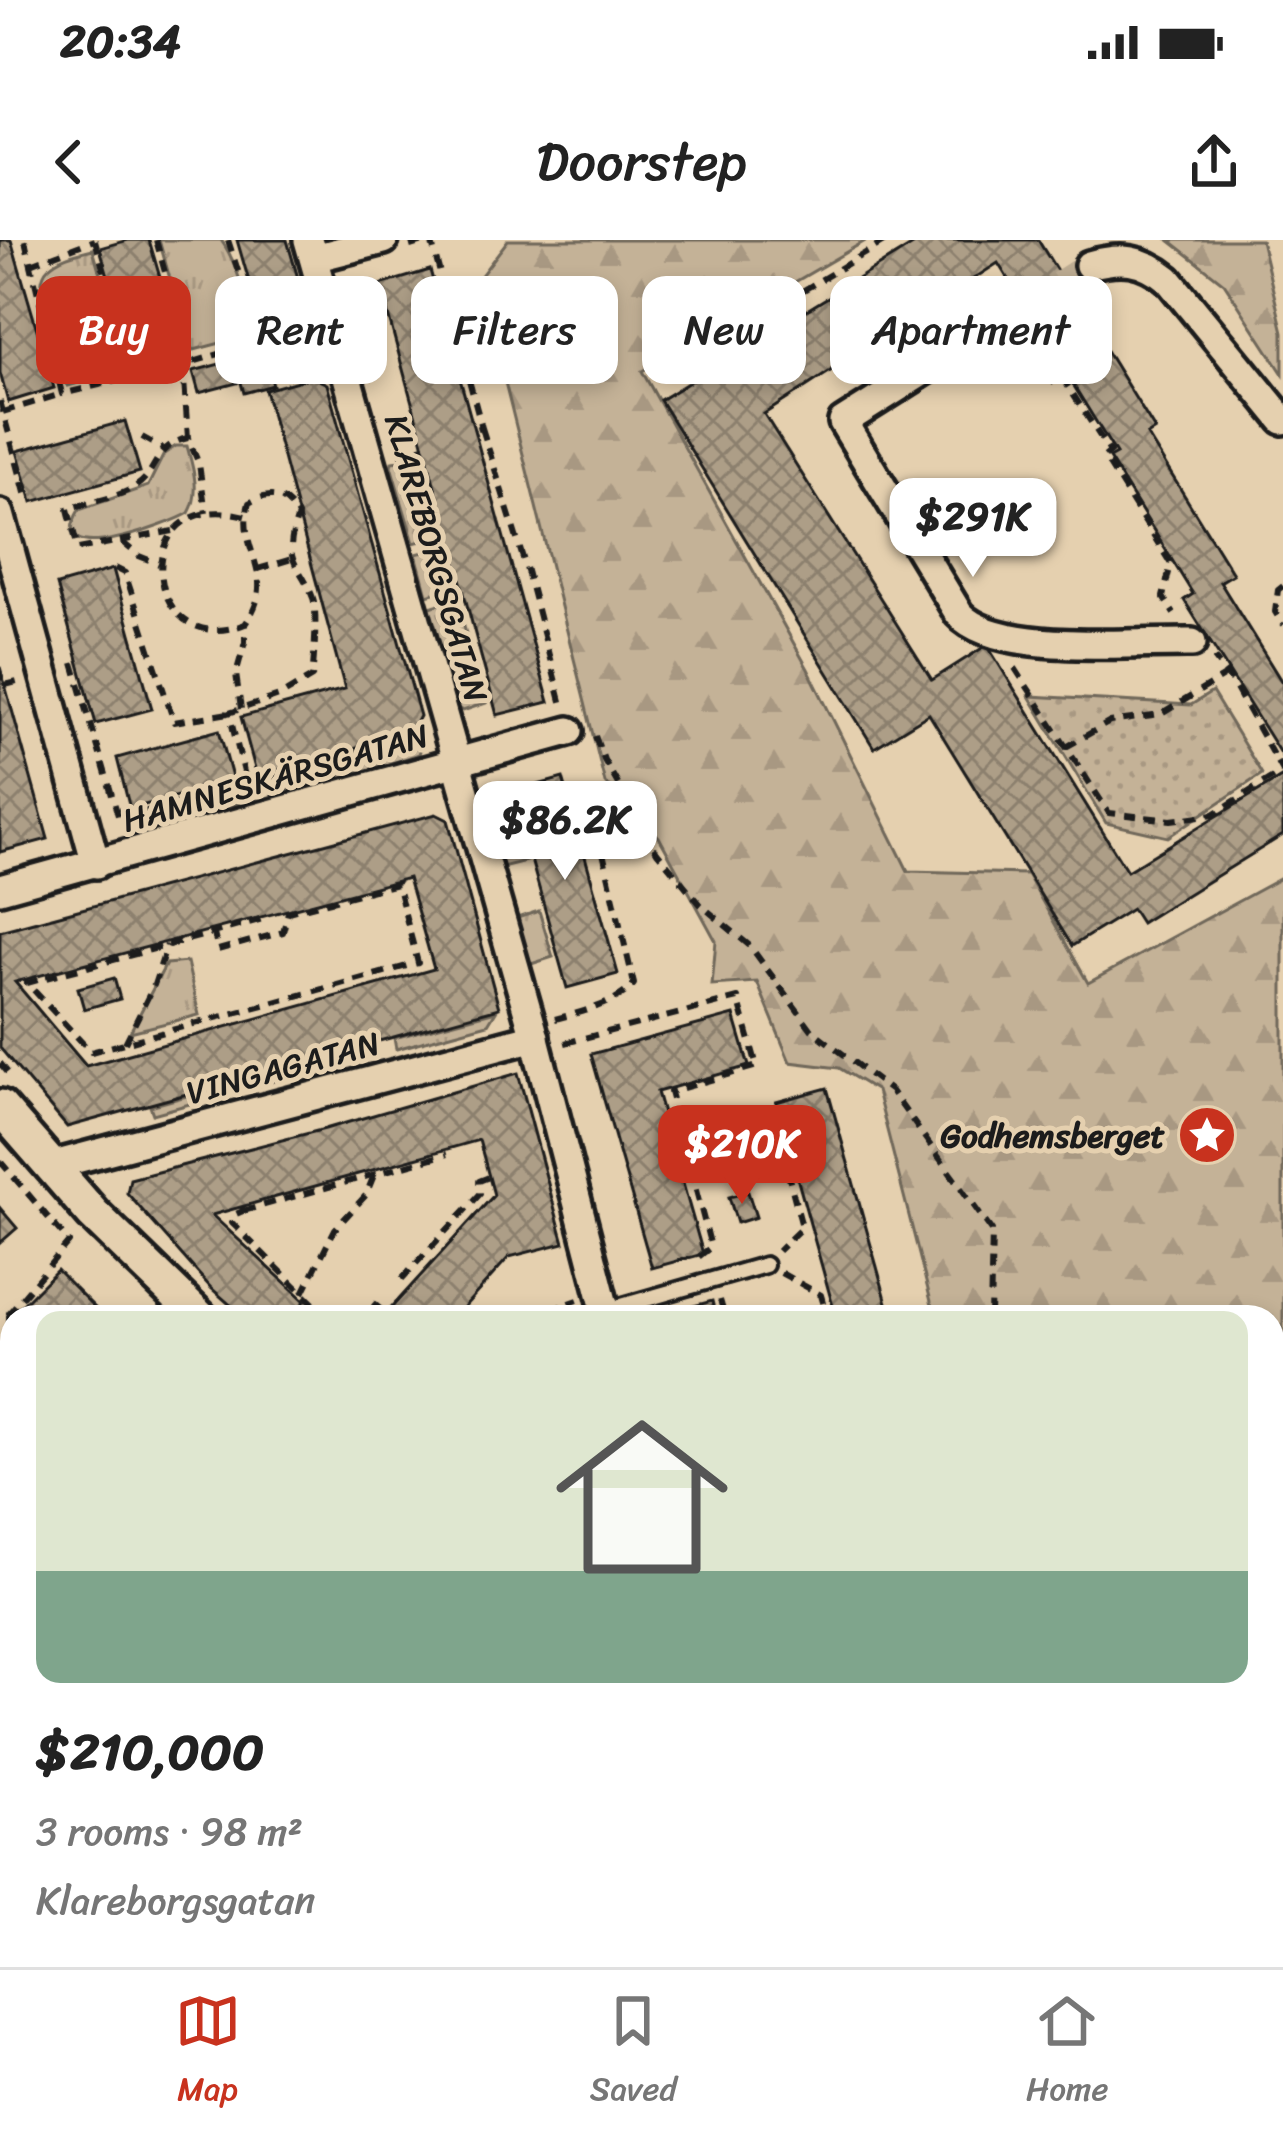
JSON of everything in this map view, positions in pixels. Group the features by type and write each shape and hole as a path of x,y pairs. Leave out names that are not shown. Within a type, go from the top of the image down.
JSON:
{"street":[{"path":"311,249 384,240"},
{"name":"KLAREBORGSGATAN","path":"311,249 538,1037 599,1305"},
{"path":"1089,265 1116,257 1152,266 1168,279 1283,420"},
{"path":"908,384 843,422 959,614 980,631 1000,638 1192,643"},
{"path":"0,514 96,864"},
{"name":"HAMNESKÄRSGATAN","path":"0,889 569,731"},
{"name":"VINGAGATAN","path":"50,1166 538,1037"},
{"path":"7,1094 50,1166 187,1305"}],"lane":[{"path":"625,1305 765,1265"}],"path":[{"path":"25,240 62,394"},
{"path":"31,264 91,240 102,276"},
{"path":"156,240 165,276"},
{"path":"228,240 240,276"},
{"path":"431,240 478,429 527,571 569,731 596,736 604,760 657,852 701,905 750,946 812,1030 891,1091 992,1231 990,1305"},
{"path":"806,288 887,240"},
{"path":"3,412 104,384"},
{"path":"187,384 188,438 199,464 206,513"},
{"path":"1000,638 1109,812 1171,820 1214,814 1282,771 1228,674 1192,643 1163,597 1171,564 1104,457 1110,452 1066,384"},
{"path":"142,437 163,449"},
{"path":"188,438 163,449 134,488 68,509 78,549 173,531 220,509 245,516"},
{"path":"384,459 424,447"},
{"path":"115,568 125,573 174,722 229,713 241,709 282,695 312,676 316,603 292,559 290,546 298,516 290,502 264,495 249,503 245,516 261,593 245,624 236,674 241,709"},
{"path":"173,531 159,564 162,587 178,614 210,631 245,624"},
{"path":"122,542 159,564"},
{"path":"258,569 292,559"},
{"path":"1283,586 1275,611 1283,625"},
{"path":"1066,746 1110,722 1160,715 1228,674"},
{"path":"5,685 16,682"},
{"path":"229,713 247,784"},
{"path":"118,819 435,730"},
{"path":"538,1037 631,990 634,984 599,840"},
{"path":"213,932 218,950 283,932 288,912 397,884 418,963 91,1052 27,983 213,932 263,919"},
{"path":"124,1043 154,985 167,945"},
{"path":"307,993 310,1004"},
{"path":"538,1037 738,998 757,1066 670,1092 712,1247 701,1258 679,1264"},
{"path":"0,1063 7,1094"},
{"path":"771,1110 802,1227 765,1265 821,1295 824,1305"},
{"path":"315,1305 232,1222 234,1214 447,1154"},
{"path":"0,1161 69,1242 19,1305"},
{"path":"303,1294 335,1228 366,1195 374,1175"},
{"path":"402,1279 480,1194 479,1181 490,1177"}],"green space":[{"path":"159,240 221,240 238,276 215,276 215,344 191,348 191,276 169,276"},
{"path":"508,240 867,240 805,276 642,276 642,384 649,384 808,669 908,871 1027,874 1088,983 1283,877 1283,1305 932,1305 877,1091 839,1068 790,1062 757,982 712,985 716,941 659,837 605,783 505,384 618,384 618,276 481,276"},
{"path":"1169,240 1261,240 1283,332 1283,374 1224,283"},
{"path":"93,249 101,276 44,276 69,256"},
{"path":"176,446 187,446 193,471 195,497 189,513 113,539 78,539 72,529 79,510 148,486 164,454"},
{"path":"416,458 439,536 414,543 391,466"},
{"path":"439,548 451,588 427,595 416,554"},
{"path":"456,599 486,703 463,711 457,708 427,608"},
{"path":"1212,692 1262,774 1168,837 1106,823 1029,696 1191,705"},
{"path":"416,741 421,746 419,754 364,773 296,789 266,787"},
{"path":"239,792 238,804 134,834 127,829 127,823"},
{"path":"513,813 526,861 502,867 488,821"},
{"path":"539,911 553,957 528,965 514,919"},
{"path":"187,962 199,1015 130,1032 166,964"},
{"path":"496,1011 488,1024 396,1049 394,1038"},
{"path":"271,1073 274,1081 153,1114 150,1106"}],"building":[{"path":"0,240 11,240 36,326 36,384 53,384 54,388 8,402 0,373"},
{"path":"149,240 160,276 108,276 100,248"},
{"path":"237,240 287,240 297,276 247,276"},
{"path":"921,240 1038,240 1060,276 1006,276 998,263 978,276 862,276"},
{"path":"430,270 432,276 411,276 411,384 461,384 549,702 497,715 387,311 387,283"},
{"path":"830,296 830,371 764,414 932,680 987,645 1127,871 1283,776 1283,835 1141,923 1132,909 1072,946 929,714 874,748 660,400 686,384 806,384 806,310"},
{"path":"1112,360 1155,430 1147,435 1233,574 1220,582 1283,684 1283,758 1184,600 1193,594 1109,458 1116,454 1073,384 1112,384"},
{"path":"215,365 215,384 233,384 199,393 193,371"},
{"path":"241,384 273,384 273,385 244,393"},
{"path":"287,384 327,384 420,716 411,733 257,776 241,717 345,689 265,390"},
{"path":"125,421 140,472 32,502 17,451"},
{"path":"113,569 152,709 96,724 57,585"},
{"path":"0,667 48,839 0,852"},
{"path":"219,730 233,781 130,809 117,758"},
{"path":"563,778 618,974 567,988 512,792"},
{"path":"436,814 448,820 499,1008 67,1127 0,1048 0,931","holes":["408,878 434,969 86,1066 15,982"]},
{"path":"114,978 120,999 84,1009 78,988"},
{"path":"734,1015 749,1066 657,1092 703,1254 652,1268 591,1054"},
{"path":"518,1073 564,1243 509,1257 466,1305 394,1305 494,1195 479,1140 212,1215 305,1301 301,1305 230,1305 127,1193 130,1179"},
{"path":"827,1088 888,1305 833,1305 776,1102"},
{"path":"748,1192 756,1217 737,1223 729,1197"},
{"path":"0,1208 17,1228 0,1243"},
{"path":"57,1270 92,1305 22,1305"}],"tunnel":[{"path":"1072,276 1089,265"}],"place":[{"name":"Godhemsberget","path":"1207,1135"}]}
